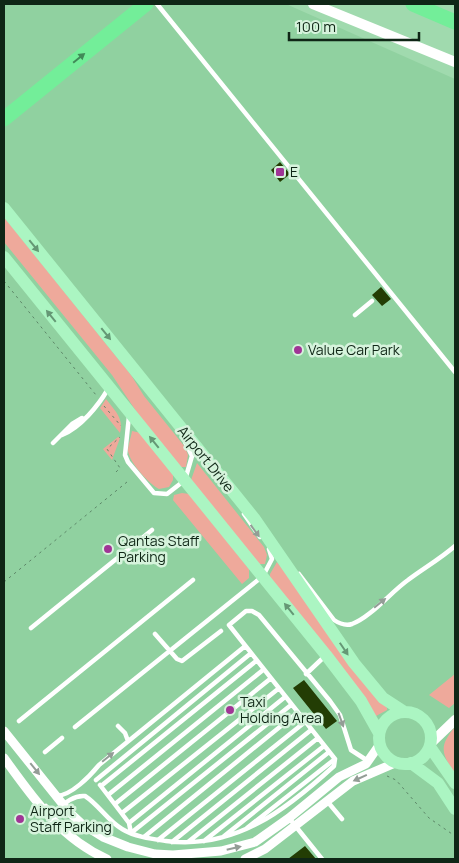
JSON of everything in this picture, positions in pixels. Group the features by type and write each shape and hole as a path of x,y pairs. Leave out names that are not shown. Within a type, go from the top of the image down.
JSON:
{"highway":[{"path":"4,119 146,4"},
{"path":"413,4 455,22"}],"main road":[{"name":"Airport Drive","path":"4,208 231,489 282,557 354,663 383,698 403,711"},
{"path":"4,257 326,654 361,701 389,759 397,762 411,763 421,758 430,745"},
{"path":"379,739 387,718 403,711 410,712 423,719 430,731 430,745 455,783"},
{"path":"411,763 438,782 455,809"}],"street":[{"path":"313,4 455,62"},
{"path":"430,745 455,720"},
{"path":"4,731 77,820 104,837 128,847 162,855 208,853 245,845 268,834 337,778 369,762 379,739"},
{"path":"4,758 53,823 77,842 107,859"},
{"path":"245,859 266,849 353,781 397,762"}],"lane":[{"path":"157,4 455,372"},
{"path":"355,315 372,301"},
{"path":"53,443 72,424 84,417 101,401 110,387"},
{"path":"129,412 125,455 150,490 158,494 166,494 185,480 191,464 191,452 165,417 148,387"},
{"path":"75,727 263,576 270,563 270,553 247,519 231,489"},
{"path":"31,628 152,530"},
{"path":"282,557 308,583 334,620 345,625 358,621 408,580 455,546"},
{"path":"19,721 193,580"},
{"path":"4,754 48,808 57,811 63,804 81,795 86,796 119,828 144,837 172,842 203,842 242,832 271,817 299,798 334,766 334,759 244,647 229,625 241,613 250,610 259,615 340,715 351,750 369,762"},
{"path":"155,634 169,652 179,660 186,660 199,646 221,631"},
{"path":"56,796 65,795 92,774 128,741 244,647"},
{"path":"96,780 250,654"},
{"path":"306,674 326,654"},
{"path":"101,786 256,662"},
{"path":"108,795 263,670"},
{"path":"115,804 270,679"},
{"path":"122,814 278,689"},
{"path":"129,823 285,697"},
{"path":"132,833 291,705"},
{"path":"144,837 298,713"},
{"path":"158,840 304,722"},
{"path":"118,726 125,733 128,741"},
{"path":"172,842 311,730"},
{"path":"45,752 62,738"},
{"path":"187,843 318,738"},
{"path":"203,842 324,746"},
{"path":"220,839 330,752"},
{"path":"242,832 334,759"},
{"path":"92,774 129,823 132,833"},
{"path":"327,801 342,818"},
{"path":"289,818 322,859"}],"path":[{"path":"4,280 122,426 120,438 107,449 120,468 116,472"},
{"path":"4,582 127,482"},
{"path":"385,776 396,780 429,818 455,836"}],"shaded area":[{"path":"4,4 286,4 455,79 455,859 4,859"},
{"path":"4,217 131,375 144,396 185,447 188,455 186,467 180,467 138,414 112,375 4,242"},
{"path":"106,399 120,419 120,433 100,408"},
{"path":"132,431 141,433 173,475 173,480 169,487 159,489 145,478 136,467 128,451"},
{"path":"118,437 120,438 112,460 103,449"},
{"path":"197,463 264,547 267,555 265,564 259,564 191,480"},
{"path":"189,494 249,569 249,578 242,584 173,500 174,495"},
{"path":"277,562 387,710 376,716 270,578 270,574"},
{"path":"455,674 455,703 449,708 429,695"},
{"path":"455,727 455,774 445,756 444,745"}],"building":[{"path":"280,162 290,174 280,182 271,170"},
{"path":"381,287 391,299 382,306 372,295"},
{"path":"304,680 337,721 326,729 293,688"},
{"path":"305,846 316,859 288,859"}],"place":[{"name":"E","path":"280,172"},
{"name":"Value Car Park","path":"298,350"},
{"name":"Qantas Staff Parking","path":"108,549"},
{"name":"Taxi Holding Area","path":"230,710"},
{"name":"Airport Staff Parking","path":"20,819"}]}
